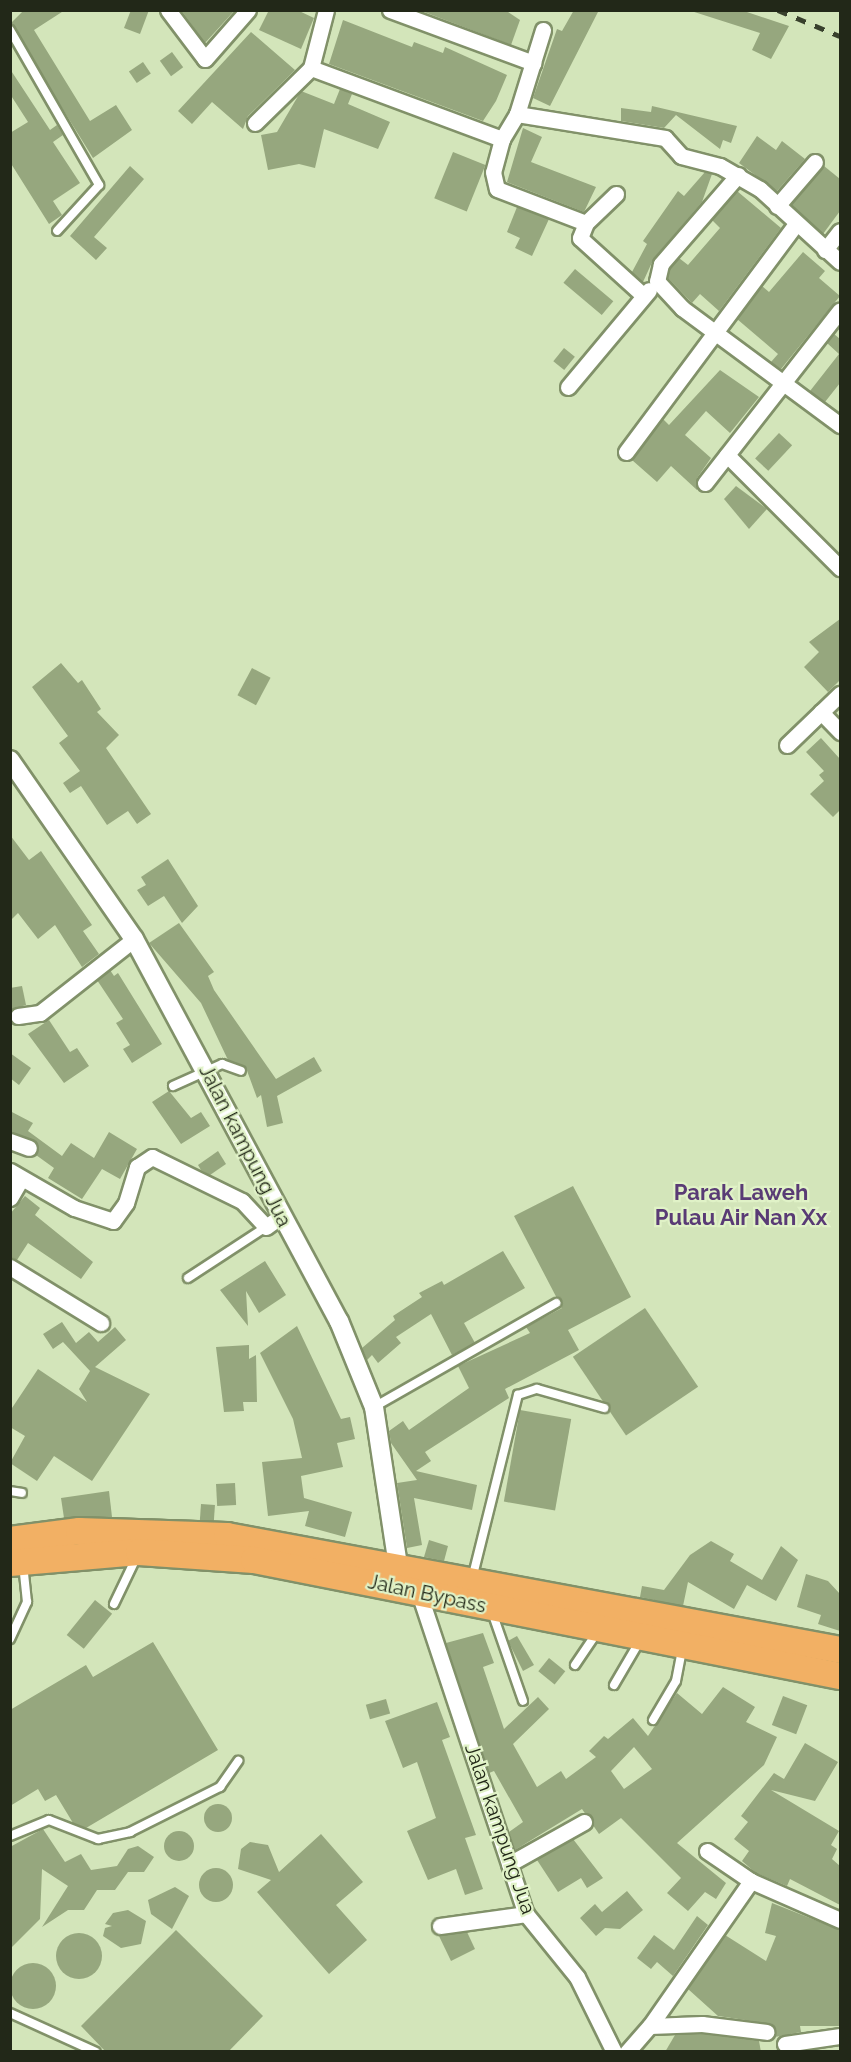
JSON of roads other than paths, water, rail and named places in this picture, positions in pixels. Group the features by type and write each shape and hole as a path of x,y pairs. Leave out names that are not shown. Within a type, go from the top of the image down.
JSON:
{"highway":[{"name":"Jalan Bypass","path":"14,1555 79,1531 227,1536 398,1565 840,1650"},
{"name":"Jalan Bypass","path":"14,1555 139,1552 254,1560 418,1590 490,1608 643,1635 840,1676"}],"street":[{"path":"168,10 205,59 248,10"},
{"path":"255,123 311,68 326,10"},
{"path":"390,10 533,63"},
{"path":"543,30 517,114 502,139 493,172 497,189 586,224"},
{"path":"311,68 502,139"},
{"path":"517,114 657,135 681,156 738,175 840,262"},
{"path":"777,206 815,162"},
{"path":"568,387 657,281 661,264 738,175"},
{"path":"616,194 586,224 580,238 644,296"},
{"path":"626,452 795,225"},
{"path":"825,250 840,231"},
{"path":"657,281 669,298 785,380 840,425"},
{"path":"705,483 840,310"},
{"path":"727,455 840,568"},
{"path":"787,745 840,693"},
{"path":"821,712 840,732"},
{"name":"Jalan kampung Jua","path":"10,760 134,939 206,1068 273,1222 339,1321 374,1407 398,1565"},
{"path":"18,1016 40,1013 134,939"},
{"path":"10,1141 29,1148"},
{"path":"10,1198 16,1175 113,1221 126,1203 137,1167 152,1157 236,1197 273,1222"},
{"path":"10,1267 101,1323"},
{"name":"Jalan kampung Jua","path":"418,1590 526,1914 577,1977 614,2052"},
{"path":"509,1864 584,1822"},
{"path":"707,1851 752,1881 840,1920"},
{"path":"627,2052 650,2026 752,1881"},
{"path":"440,1926 526,1914"},
{"path":"650,2026 702,2024 767,2032"},
{"path":"785,2044 840,2036"}],"lane":[{"path":"10,30 99,185 57,231"},
{"path":"173,1086 206,1068 224,1064 240,1071"},
{"path":"188,1278 273,1222"},
{"path":"374,1407 556,1304"},
{"path":"472,1580 518,1395 537,1389 604,1408"},
{"path":"10,1491 22,1493"},
{"path":"114,1604 139,1552"},
{"path":"10,1639 27,1602 14,1555"},
{"path":"490,1608 523,1701"},
{"path":"576,1665 600,1627"},
{"path":"614,1685 643,1635"},
{"path":"652,1720 676,1681 684,1643"},
{"path":"10,1836 49,1820 98,1839 130,1832 220,1787 238,1761"},
{"path":"10,2013 96,2052"}],"railway":[{"path":"778,10 840,36"}],"district":[{"name":"Parak Laweh Pulau Air Nan Xx","path":"741,1204"}]}
